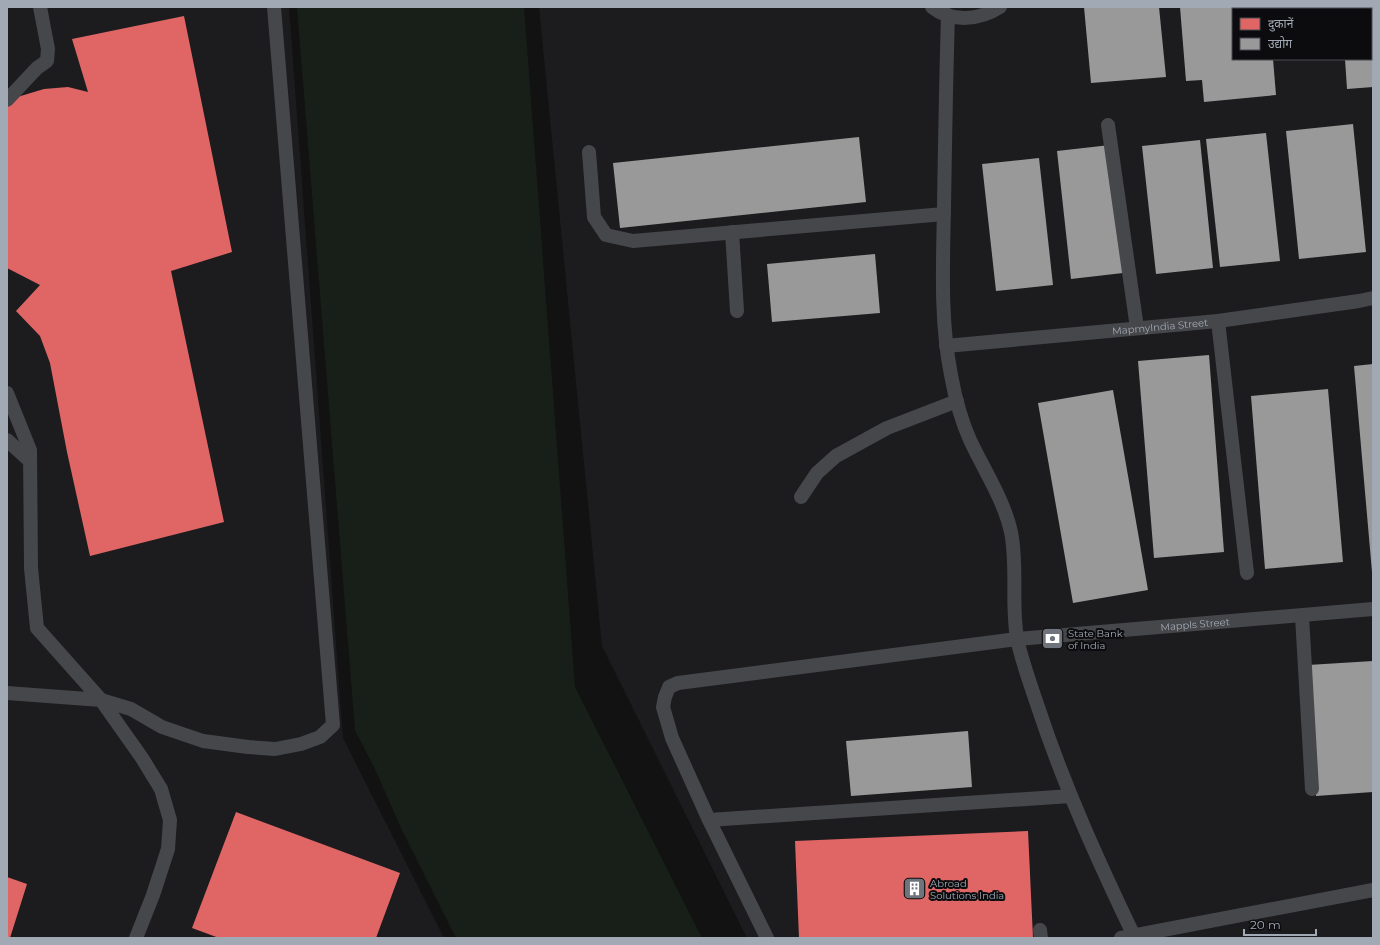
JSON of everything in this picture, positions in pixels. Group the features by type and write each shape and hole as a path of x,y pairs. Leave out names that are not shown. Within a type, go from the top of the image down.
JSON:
{"lane":[{"path":"7,100 37,68 47,61 48,49 40,7"},
{"path":"7,693 101,700 130,709 162,727 203,740 248,747 275,748 301,744 320,737 333,725 274,7"},
{"path":"932,7 948,15 972,18 990,13 1000,7"},
{"path":"948,15 943,278 946,346 957,401 969,437 1004,509 1011,531 1014,554 1013,598 1017,638 1044,724 1071,796 1130,937 1373,890"},
{"path":"1108,125 1137,328"},
{"path":"589,152 594,217 606,235 633,241 944,214"},
{"path":"732,232 737,311"},
{"name":"MapmyIndia Street","path":"946,346 1218,321 1373,298"},
{"path":"1218,321 1247,573"},
{"path":"7,393 30,450 31,568 37,628 101,700 142,758 161,789 170,820 168,848 153,895 136,938"},
{"path":"801,497 817,473 836,456 887,428 957,401"},
{"path":"7,440 30,461"},
{"name":"Mappls Street","path":"709,820 672,738 663,707 665,696 669,687 678,683 1017,638 1302,616 1373,609"},
{"path":"1302,616 1312,788"},
{"path":"767,938 709,820 1071,796"}],"shaded area":[{"path":"7,7 289,7 343,738 444,938 7,938"},
{"path":"297,7 524,7 575,687 702,938 456,938 402,830 374,767 355,730"},
{"path":"539,7 1373,7 1373,938 747,938 602,646"}],"building: दुकानें":[{"path":"184,16 232,252 171,271 224,522 90,556 67,452 50,363 40,336 16,311 40,285 7,268 7,103 14,98 44,89 68,87 88,92 72,39"},
{"path":"236,812 400,873 376,938 219,938 192,928"},
{"name":"Abroad Solutions India","path":"1028,831 1033,938 799,938 795,841"},
{"path":"7,877 27,884 10,938 7,938"}],"building: उद्योग":[{"path":"1084,7 1159,7 1166,77 1091,83"},
{"path":"1180,7 1268,7 1232,8 1232,60 1273,60 1276,95 1204,102 1202,80 1186,81"},
{"path":"1373,7 1373,87 1347,89 1345,60 1372,60 1372,8 1342,8"},
{"path":"1353,124 1366,252 1299,259 1286,131"},
{"path":"1266,133 1280,261 1220,267 1206,139"},
{"path":"859,137 866,202 620,228 613,163"},
{"path":"1200,140 1213,268 1156,274 1142,146"},
{"path":"1110,145 1123,273 1071,279 1057,151"},
{"path":"1039,158 1053,285 996,291 982,164"},
{"path":"875,254 880,313 772,322 767,264"},
{"path":"1209,355 1224,552 1154,558 1138,361"},
{"path":"1373,364 1373,572 1372,572 1354,366"},
{"path":"1328,389 1343,562 1265,569 1251,396"},
{"path":"1113,390 1148,590 1073,603 1038,403"},
{"path":"1373,661 1373,792 1316,796 1308,665"},
{"path":"968,731 972,787 851,796 846,741"}],"place":[{"name":"State Bank of India","path":"1053,639"},
{"name":"Abroad Solutions India","path":"914,889"}]}
